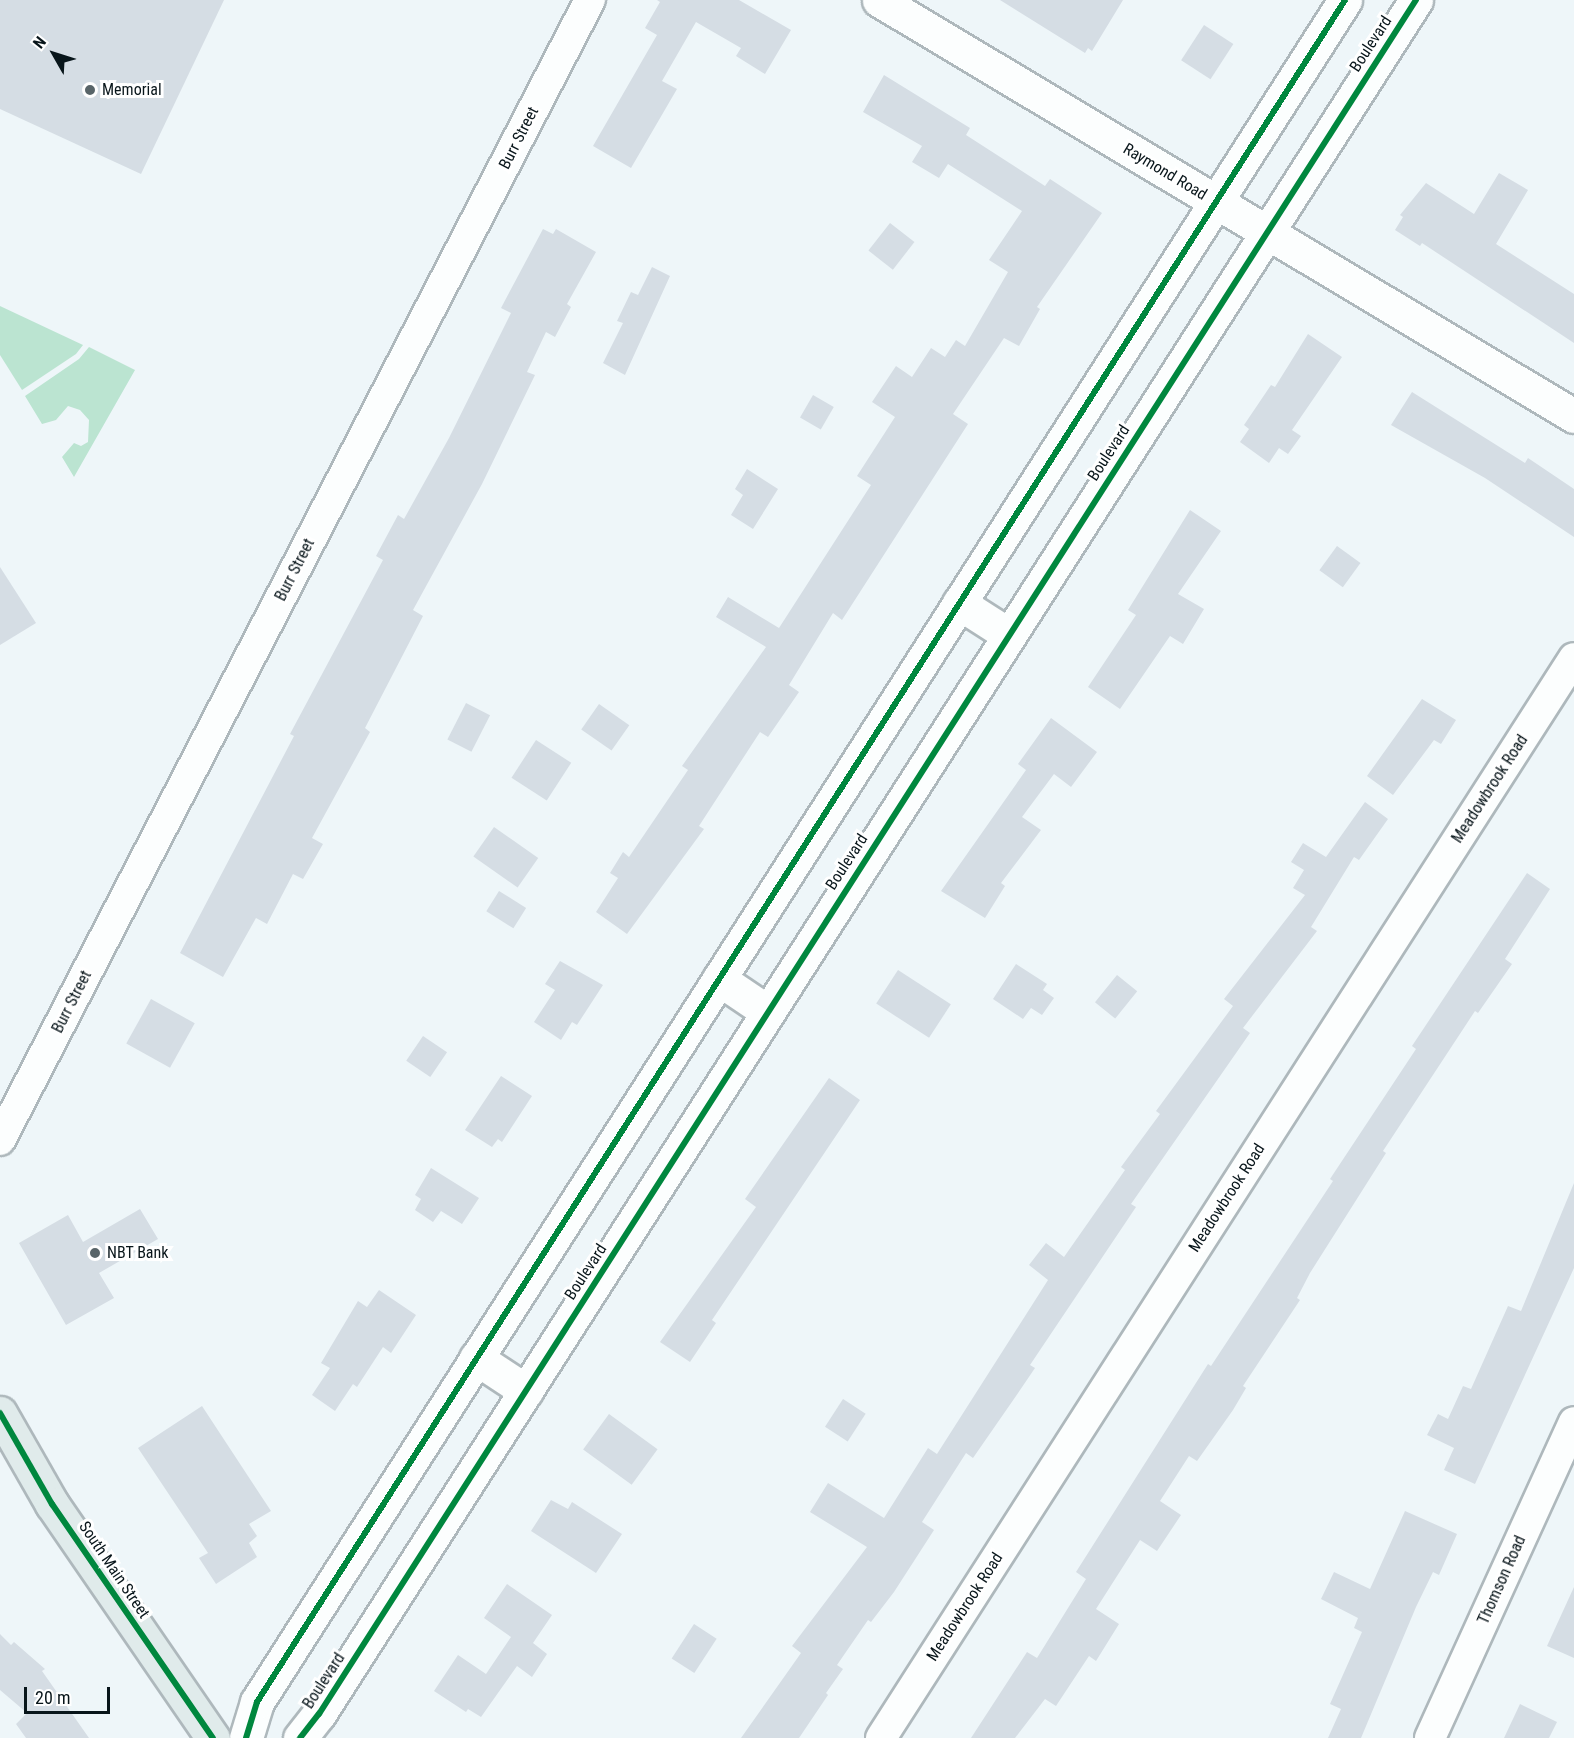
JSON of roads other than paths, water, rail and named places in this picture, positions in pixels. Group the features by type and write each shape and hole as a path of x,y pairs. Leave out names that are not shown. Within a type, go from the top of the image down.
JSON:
{"main road":[{"name":"Raymond Road","path":"879,0 1574,416"},
{"path":"246,1738 258,1702 1345,0"},
{"name":"Boulevard","path":"300,1738 319,1714 1416,0"},
{"path":"959,603 1009,635"},
{"path":"719,979 768,1012"},
{"path":"476,1358 526,1391"},
{"name":"South Main Street","path":"1,1420 52,1504 213,1738"}],"street":[{"name":"Burr Street","path":"0,1140 590,0"},
{"name":"Meadowbrook Road","path":"880,1738 1574,658"},
{"name":"Thomson Road","path":"1430,1738 1574,1422"}],"place":[{"name":"Memorial","path":"90,90"},
{"name":"NBT Bank","path":"95,1253"}]}
